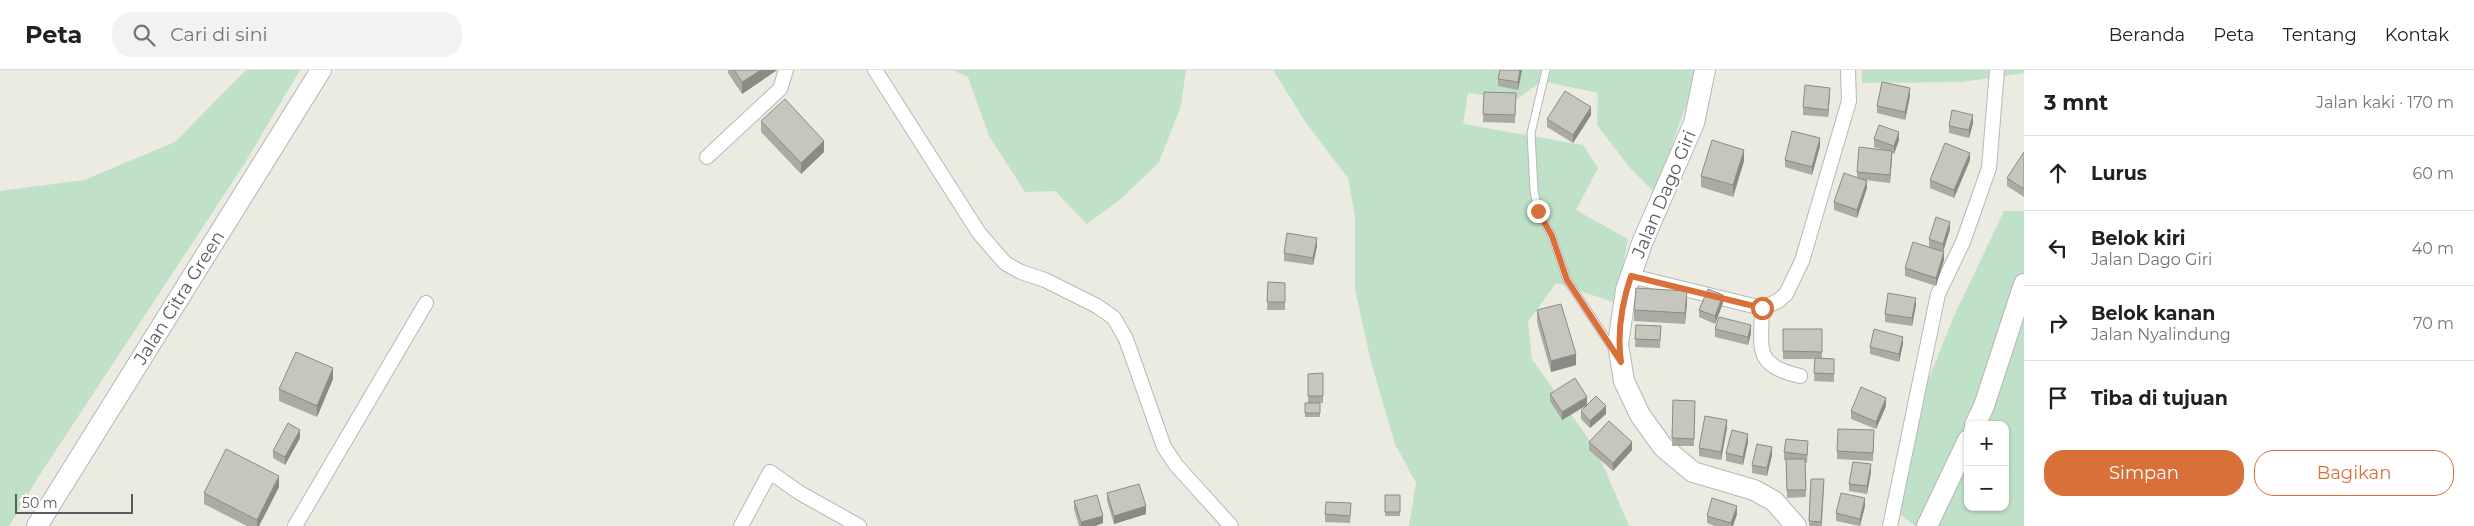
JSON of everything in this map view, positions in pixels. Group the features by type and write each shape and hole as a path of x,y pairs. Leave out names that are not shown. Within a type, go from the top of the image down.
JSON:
{"street":[{"name":"Jalan Citra Green","path":"37,526 321,70"},
{"path":"707,157 780,90 786,70"},
{"path":"875,70 979,232 1005,263 1020,272 1045,280 1097,306 1114,318 1126,339 1164,447 1176,465 1231,526"},
{"name":"Jalan Dago Giri","path":"1705,70 1694,123 1642,244 1626,290 1618,344 1624,381 1640,415 1664,447 1693,472 1754,490 1774,501 1796,526"},
{"path":"1631,276 1762,308 1778,301 1786,294 1802,260 1849,101 1848,70"},
{"path":"1890,526 1938,294 1963,242 1989,168 1997,70"},
{"path":"1977,421 1984,406 2024,284"},
{"path":"296,526 426,304"},
{"path":"1762,308 1764,358 1770,366 1780,372 1800,376"},
{"path":"1927,526 1964,448"},
{"path":"741,526 770,472 800,492 859,526"}],"lane":[{"path":"1546,70 1531,133 1534,190 1538,211 1552,236 1567,280 1621,362"}],"green space":[{"path":"246,70 300,70 243,166 39,476 9,526 0,526 0,191 84,180 175,142"},
{"path":"952,70 1186,70 1181,106 1159,162 1121,199 1087,224 1055,191 1025,192 989,136 968,77"},
{"path":"1273,70 1695,70 1695,80 1655,193 1630,168 1597,125 1598,93 1542,81 1516,100 1468,93 1463,124 1583,145 1598,168 1576,210 1628,239 1616,303 1556,283 1528,322 1532,359 1597,451 1629,526 1409,526 1416,483 1395,444 1371,362 1355,290 1355,216 1348,178 1306,123"},
{"path":"1862,70 2024,70 2024,73 1962,82 1862,83"},
{"path":"2004,211 2024,211 2024,526 1916,526 1887,505 1914,415 1954,316"}],"building":[{"path":"734,70 761,70 742,82"},
{"path":"1500,70 1520,70 1518,82 1498,79"},
{"path":"1882,82 1910,88 1905,112 1877,106"},
{"path":"1805,85 1830,88 1828,110 1803,107"},
{"path":"1565,91 1591,107 1573,135 1547,119"},
{"path":"1484,92 1516,93 1515,115 1483,114"},
{"path":"785,99 824,141 801,163 761,121"},
{"path":"1952,110 1973,115 1969,130 1949,126"},
{"path":"1879,125 1899,132 1894,146 1874,139"},
{"path":"1792,131 1820,138 1812,167 1785,160"},
{"path":"1712,140 1744,150 1733,185 1701,176"},
{"path":"1945,143 1970,153 1954,190 1930,180"},
{"path":"1859,147 1892,151 1890,175 1857,172"},
{"path":"2024,152 2024,189 2007,178"},
{"path":"1844,173 1867,181 1857,210 1834,202"},
{"path":"1936,217 1950,222 1943,244 1929,239"},
{"path":"1287,233 1317,238 1313,258 1284,253"},
{"path":"1913,242 1944,252 1936,278 1905,268"},
{"path":"1268,282 1285,283 1285,302 1267,302"},
{"path":"1636,288 1687,291 1685,313 1634,310"},
{"path":"1708,289 1723,295 1715,316 1699,310"},
{"path":"1888,293 1916,298 1912,318 1885,314"},
{"path":"1561,304 1576,354 1551,361 1537,310"},
{"path":"1719,317 1751,325 1748,337 1715,329"},
{"path":"1636,325 1661,326 1660,340 1635,339"},
{"path":"1783,329 1822,329 1822,352 1783,351"},
{"path":"1874,329 1903,337 1899,354 1870,347"},
{"path":"296,352 333,368 317,406 279,389"},
{"path":"1815,358 1834,359 1834,374 1814,373"},
{"path":"1323,373 1323,396 1308,396 1308,374"},
{"path":"1575,378 1587,397 1562,412 1550,394"},
{"path":"1861,387 1886,398 1876,422 1851,411"},
{"path":"1596,396 1606,406 1590,421 1581,411"},
{"path":"1673,400 1695,401 1694,439 1672,438"},
{"path":"1305,403 1320,403 1320,413 1305,413"},
{"path":"1705,416 1727,420 1721,452 1699,448"},
{"path":"1609,421 1632,442 1613,463 1589,442"},
{"path":"288,423 300,430 285,457 273,451"},
{"path":"1838,429 1874,430 1873,453 1837,451"},
{"path":"1732,430 1748,434 1743,457 1726,453"},
{"path":"1786,439 1808,441 1807,455 1784,452"},
{"path":"1757,444 1772,447 1767,468 1752,465"},
{"path":"226,449 279,476 257,520 204,493"},
{"path":"1786,459 1805,459 1806,490 1787,490"},
{"path":"1853,462 1871,464 1867,486 1849,484"},
{"path":"1811,479 1824,479 1821,522 1809,521"},
{"path":"1139,484 1146,506 1114,516 1107,493"},
{"path":"1841,493 1865,498 1860,519 1836,513"},
{"path":"1097,495 1103,516 1081,522 1074,501"},
{"path":"1385,495 1400,495 1400,512 1385,512"},
{"path":"1712,498 1737,506 1731,523 1707,516"},
{"path":"1326,502 1351,503 1350,516 1325,514"}],"route":[{"path":"1538,211 1552,236 1567,280 1621,362 1618,344 1626,290 1631,276 1762,308"}]}
